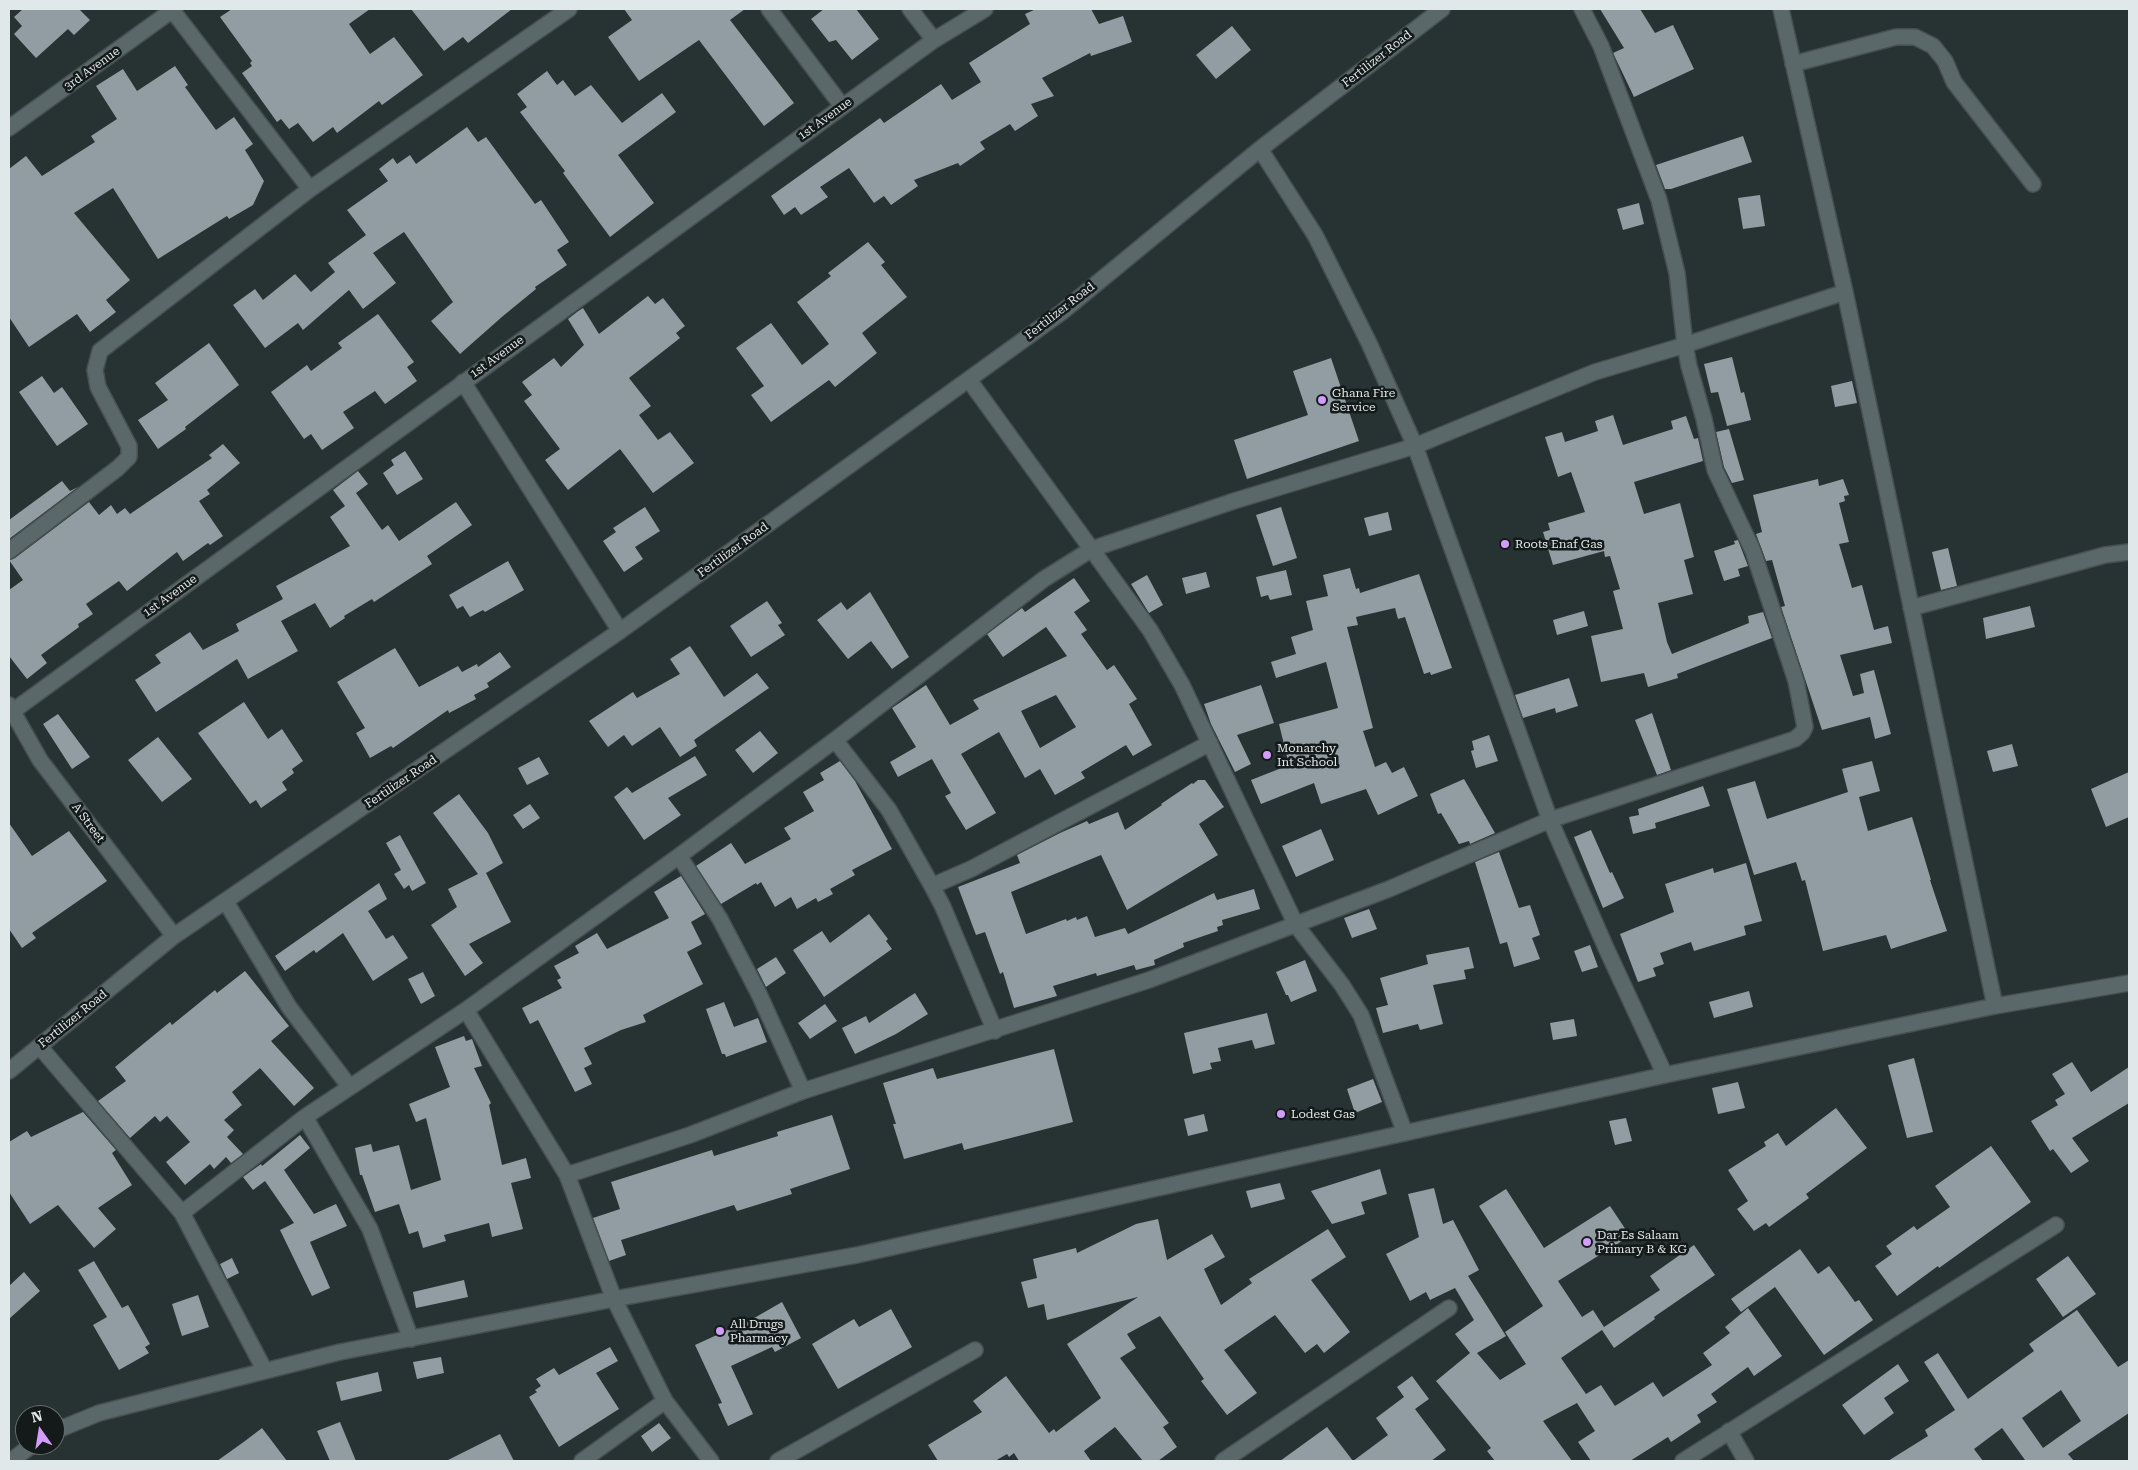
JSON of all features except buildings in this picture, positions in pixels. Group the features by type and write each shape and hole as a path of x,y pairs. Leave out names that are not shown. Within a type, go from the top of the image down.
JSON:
{"street":[{"path":"173,9 310,189"},
{"name":"3rd Avenue","path":"9,128 173,9"},
{"path":"9,551 118,468 129,456 129,446 98,387 95,370 100,351 310,189 568,9"},
{"path":"768,9 842,106"},
{"path":"910,9 934,40"},
{"name":"1st Avenue","path":"11,708 842,106 934,40 985,9"},
{"name":"Fertilizer Road","path":"9,1071 174,936 620,631 1062,312 1260,149 1442,9"},
{"path":"567,1175 690,1135 803,1092 1149,980 1389,889 1550,820 1795,739 1802,733 1805,727 1796,681 1753,552 1715,470 1685,345 1678,273 1660,200 1601,46 1582,9"},
{"path":"1781,9 1845,292 1995,1006"},
{"path":"1793,64 1896,37 1915,37 1933,46 1945,61 1954,82 2033,184"},
{"path":"1260,149 1315,235 1369,343 1415,446 1550,820 1606,948 1665,1075"},
{"path":"182,1214 305,1117 466,1010 835,740 1044,579 1092,549 1234,501 1415,446 1595,372 1685,345 1845,292"},
{"path":"969,380 1150,630 1182,686 1296,925 1342,985 1361,1015 1405,1133"},
{"path":"463,382 620,631"},
{"path":"1911,608 2105,555 2129,552"},
{"name":"A Street","path":"11,708 40,760 174,936"},
{"path":"835,740 889,810 932,886 943,907 995,1030"},
{"path":"932,886 971,868 1210,743"},
{"path":"679,856 720,918 759,994 803,1092"},
{"path":"226,902 289,1007 349,1086"},
{"path":"65,1427 98,1413 340,1352 614,1299 857,1255 1665,1075 1995,1006 2129,983"},
{"path":"466,1010 567,1175 614,1299 665,1401 711,1461"},
{"path":"40,1047 182,1214 265,1371"},
{"path":"305,1117 370,1229 411,1338"},
{"path":"1683,1461 2056,1225"},
{"path":"1223,1461 1449,1308"},
{"path":"778,1461 975,1350"},
{"path":"582,1461 665,1401"},
{"path":"1729,1431 1746,1461"}],"place":[{"name":"Ghana Fire Service","path":"1322,400"},
{"name":"Roots Enaf Gas","path":"1505,544"},
{"name":"Monarchy Int School","path":"1267,755"},
{"name":"Lodest Gas","path":"1281,1114"},
{"name":"Dar Es Salaam Primary B & KG","path":"1587,1242"},
{"name":"All Drugs Pharmacy","path":"720,1331"}]}
